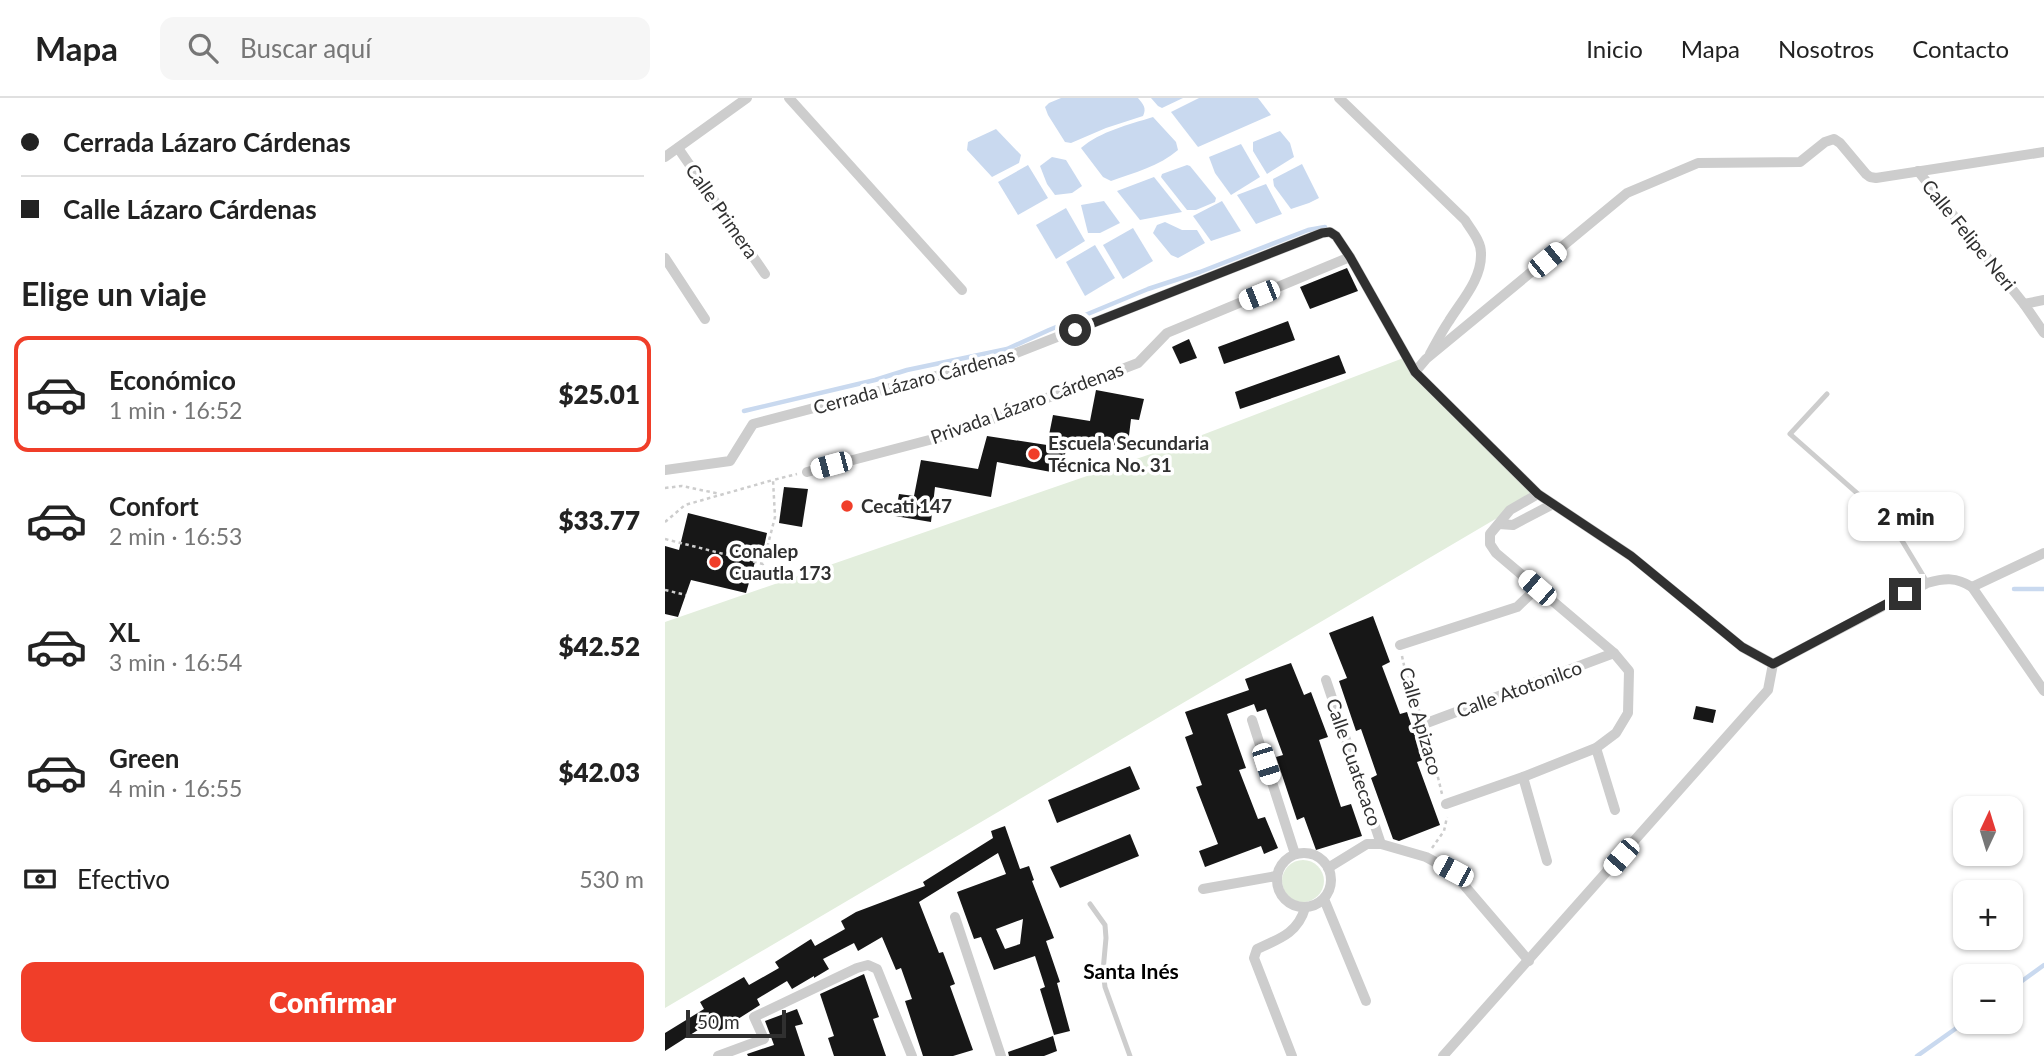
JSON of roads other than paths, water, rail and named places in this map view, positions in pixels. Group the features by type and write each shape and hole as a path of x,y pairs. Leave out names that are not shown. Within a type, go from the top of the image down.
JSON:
{"street":[{"path":"665,157 747,98"},
{"path":"789,98 963,290"},
{"path":"1339,98 1465,220 1482,251 1476,280 1415,372"},
{"path":"1426,359 1627,193 1697,163 1800,162 1825,142 1834,139 1870,177 2044,152"},
{"name":"Calle Primera","path":"678,148 765,274"},
{"name":"Calle Felipe Neri","path":"1917,171 2024,304 2044,333"},
{"name":"Cerrada Lázaro Cárdenas","path":"665,470 730,461 753,424 1001,359 1330,232 1336,236 1350,257 1415,372 1538,494 1631,556 1742,647 1773,664"},
{"name":"Privada Lázaro Cárdenas","path":"807,472 956,433 1137,363 1167,333 1350,257"},
{"path":"665,258 705,319"},
{"path":"2024,304 2044,300"},
{"path":"1446,804 1596,748 1616,733 1628,713 1629,671 1614,653 1496,553 1490,544 1490,534 1510,510 1538,494"},
{"path":"1499,524 1513,525 1553,504"},
{"path":"1972,587 2044,554"},
{"path":"1443,1056 1767,690 1773,664 1927,583 1952,579 1972,587 2044,691"},
{"name":"Calle Apizaco","path":"1400,645 1517,607 1537,588"},
{"name":"Calle Atotonilco","path":"1425,724 1614,653"},
{"name":"Calle Cuatecaco","path":"1326,680 1381,844"},
{"path":"1252,720 1295,854"},
{"path":"1596,748 1615,810"},
{"path":"1523,777 1547,861"},
{"path":"1328,868 1367,844 1381,844 1426,857 1453,871 1529,961"},
{"path":"1295,854 1314,855 1328,868 1331,884 1324,899 1312,906 1293,906 1283,899 1277,888 1276,876 1283,862 1295,854"},
{"path":"1203,889 1276,876"},
{"path":"1324,899 1366,1001"},
{"path":"1293,1056 1254,958 1257,949 1289,933 1300,923 1305,908"},
{"path":"955,917 1001,1056"},
{"path":"718,1056 764,1040 754,1017 868,965 877,969 912,1056"}],"lane":[{"path":"1827,394 1790,433 1892,524 1927,583"},
{"path":"1090,904 1105,925 1105,987 1130,1056"}],"water":[{"path":"1061,98 1138,98 1145,111 1143,116 1071,143 1065,142 1045,107"},
{"path":"1151,98 1183,98 1162,108"},
{"path":"1199,98 1258,98 1271,115 1198,147 1171,112"},
{"path":"1153,117 1176,142 1178,150 1146,168 1111,181 1103,177 1081,148 1106,133"},
{"path":"996,129 1021,155 1019,163 992,177 967,150 968,142"},
{"path":"1280,131 1290,143 1294,157 1267,174 1253,151 1253,142"},
{"path":"1241,144 1260,177 1231,195 1215,173 1209,157"},
{"path":"1052,157 1066,160 1082,186 1072,193 1055,195 1040,166"},
{"path":"1302,164 1319,198 1291,209 1274,186 1273,179"},
{"path":"1028,165 1048,198 1018,215 998,182"},
{"path":"1187,165 1216,198 1215,202 1196,210 1187,210 1161,177 1162,174"},
{"path":"1154,177 1182,212 1140,220 1117,191"},
{"path":"1266,184 1282,214 1256,224 1237,195"},
{"path":"1104,201 1120,223 1100,233 1088,233 1081,205"},
{"path":"1222,201 1241,231 1211,241 1193,216"},
{"path":"1066,208 1085,241 1056,259 1036,225"},
{"path":"1165,222 1182,230 1197,230 1205,243 1178,258 1171,255 1153,233 1157,225"},
{"path":"1133,228 1153,261 1123,279 1103,245"},
{"path":"1095,245 1115,278 1085,296 1066,262"}],"waterway":[{"path":"744,411 907,370 1007,349 1148,289 1308,230 1325,227"},
{"path":"2014,589 2044,589"},
{"path":"2023,980 2044,965"},
{"path":"1917,1056 1953,1030"}],"place":[{"name":"Escuela Secundaria Técnica No. 31","path":"1034,454"},
{"name":"Cecati 147","path":"847,506"},
{"name":"Conalep Cuautla 173","path":"715,562"}],"district":[{"name":"Santa Inés","path":"1131,972"}]}
